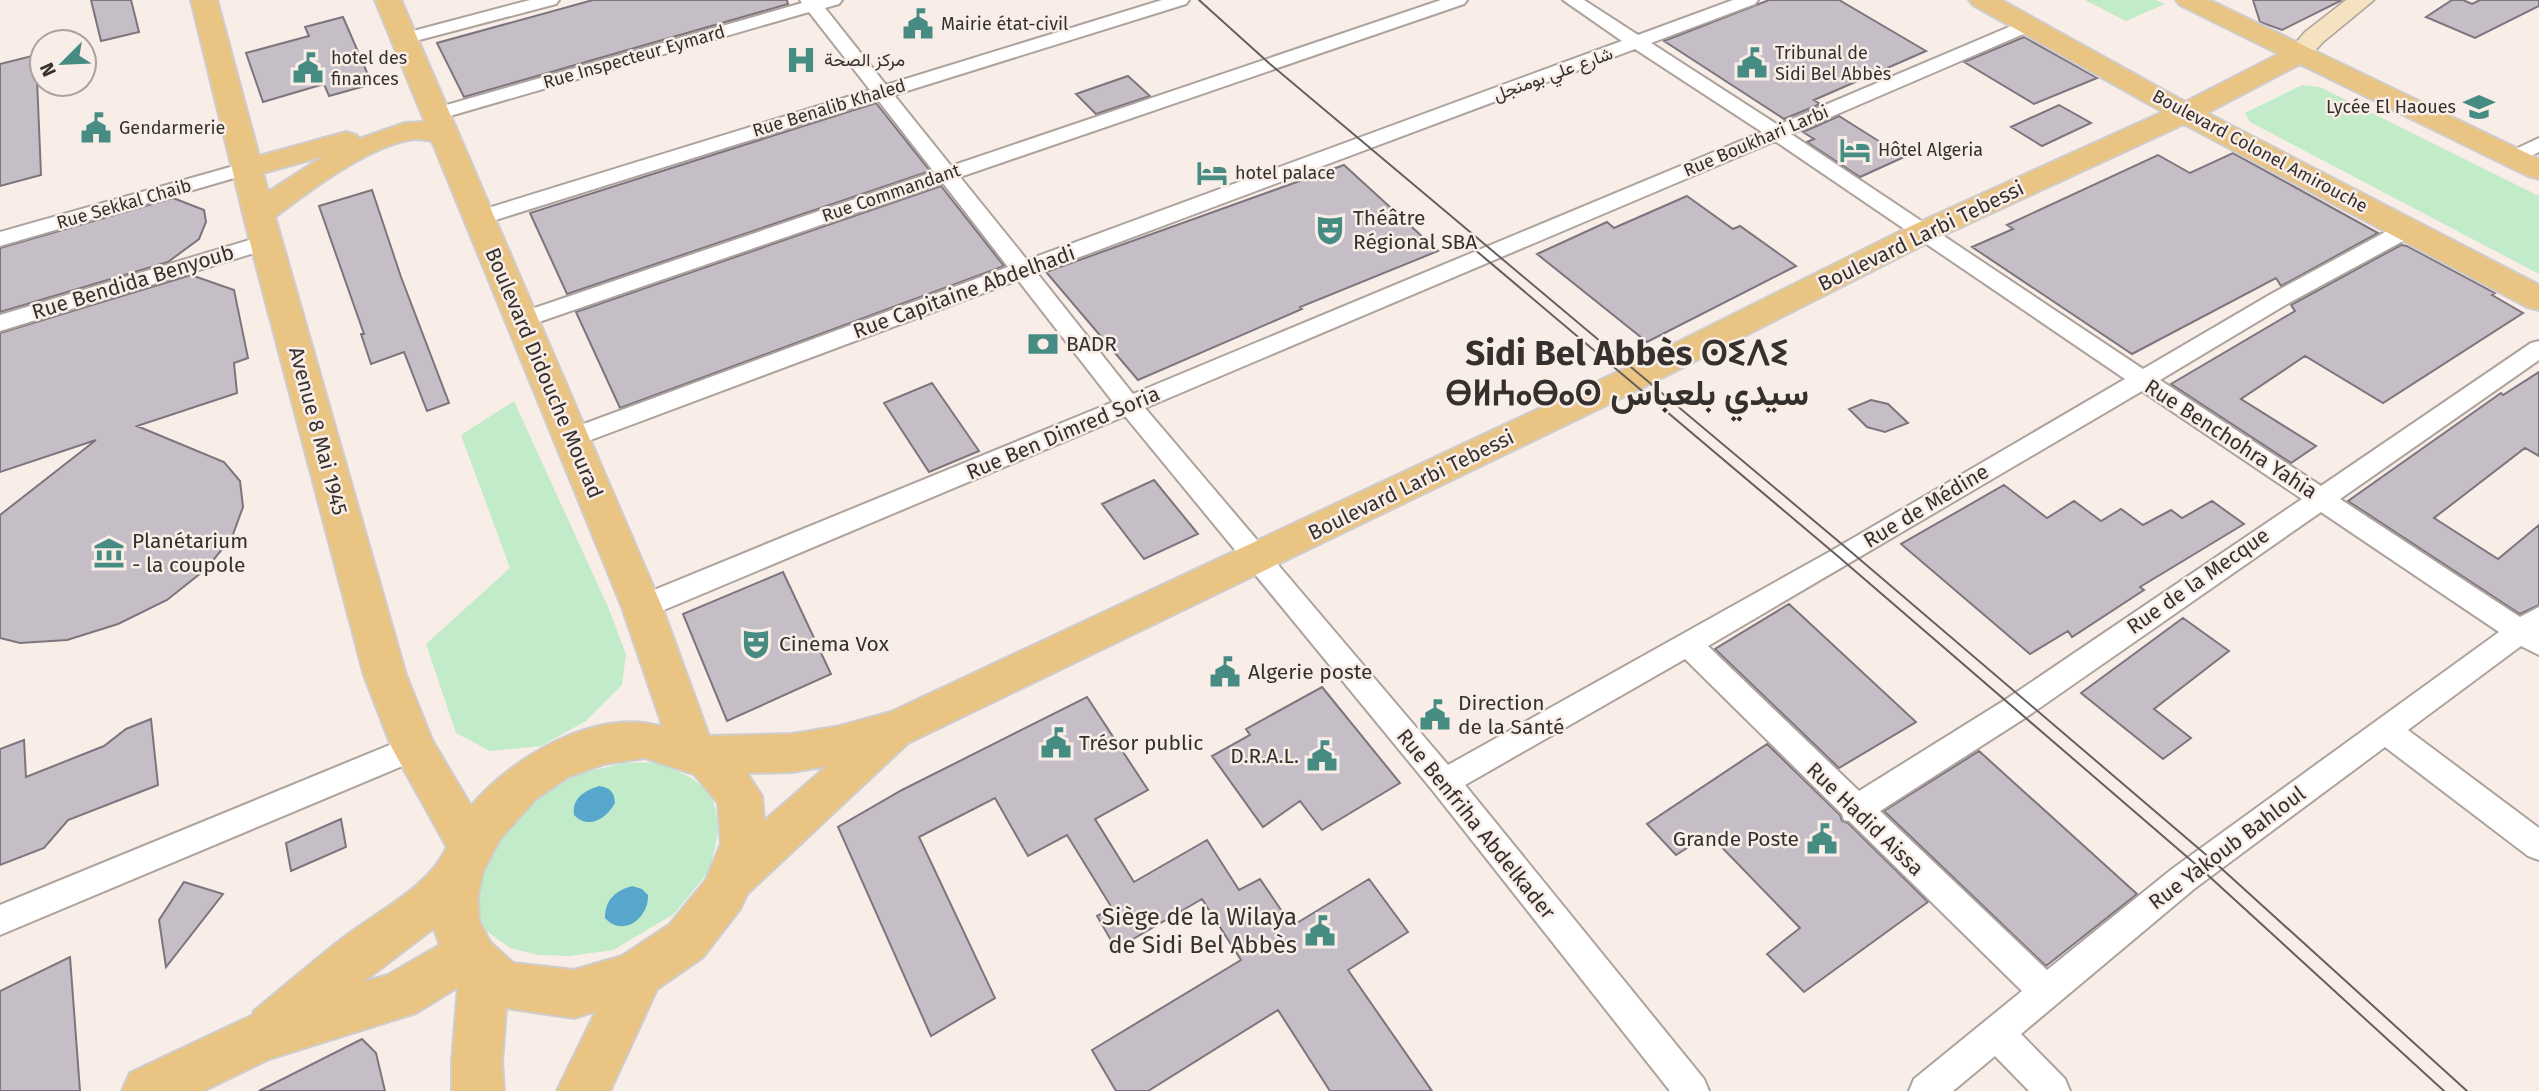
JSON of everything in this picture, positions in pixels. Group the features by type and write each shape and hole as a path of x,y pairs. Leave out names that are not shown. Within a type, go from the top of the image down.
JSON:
{"main road":[{"name":"Avenue 8 Mai 1945","path":"204,0 262,228 385,676 464,862"},
{"name":"Boulevard Didouche Mourad","path":"388,0 642,607 697,752"},
{"name":"Boulevard Colonel Amirouche","path":"1982,0 2185,113 2539,299"},
{"path":"2189,0 2539,170"},
{"path":"2299,54 2314,37 2362,0"},
{"name":"Boulevard Larbi Tebessi","path":"900,728 1628,381 1922,233 2185,113 2299,54"},
{"path":"262,228 314,174 407,132 439,123"},
{"path":"248,168 362,137 407,132"},
{"path":"697,752 792,753 840,745 900,728"},
{"path":"735,877 900,728"},
{"path":"262,1036 363,951 406,923 464,862 492,814 516,789 565,758 619,741 669,742 697,752 720,768 733,785 742,805 745,828 742,852 735,877 713,914 680,947 640,973 595,989 572,993 538,993 509,986 477,962 460,937 455,918 464,862"},
{"path":"148,1091 262,1036 399,996 477,962"},
{"path":"477,962 478,1091"},
{"path":"583,1091 640,973"}],"street":[{"path":"404,39 550,0"},
{"name":"Rue Benalib Khaled","path":"479,218 1180,0"},
{"name":"Rue Commandant","path":"522,320 1458,0"},
{"path":"1572,0 1777,132 1922,233"},
{"name":"شارع علي بومنجل","path":"1356,147 1749,0"},
{"name":"Rue Benfriha Abdelkader","path":"819,2 881,92 1129,405 1444,782 1692,1091"},
{"name":"Rue Inspecteur Eymard","path":"439,123 819,2"},
{"name":"Rue Boukhari Larbi","path":"1483,258 2029,25"},
{"path":"2514,158 2539,144"},
{"name":"Rue Capitaine Abdelhadi","path":"571,438 1356,147"},
{"name":"Rue Sekkal Chaib","path":"0,239 248,168"},
{"name":"Rue Bendida Benyoub","path":"0,323 262,228"},
{"name":"Rue de Médine","path":"1444,782 1840,558 2279,299 2408,229"},
{"name":"Rue Benchohra Yahia","path":"1922,233 2140,380 2533,632"},
{"name":"Rue Ben Dimred Soria","path":"642,607 1483,258"},
{"name":"Rue de la Mecque","path":"1856,810 2015,709 2539,349"},
{"name":"Rue Yakoub Bahloul","path":"1926,1091 2183,879 2385,730 2533,632"},
{"name":"Rue Hadid Aissa","path":"1687,644 2046,992"},
{"path":"2385,730 2539,846"},
{"path":"0,920 414,748"},
{"path":"1997,1034 2053,1091"}],"green space":[{"path":"2085,0 2156,0 2165,4 2126,21"},
{"path":"2302,85 2320,87 2539,196 2539,274 2250,122 2245,113"},
{"path":"514,401 608,607 626,654 622,685 586,721 541,746 490,751 456,733 426,644 510,568 461,435"},
{"path":"660,762 691,778 712,794 719,828 710,870 674,914 613,950 570,956 538,955 510,948 485,930 473,902 478,869 506,830 535,798 578,774 624,763"}],"water":[{"path":"599,786 611,791 615,803 602,818 585,822 574,815 575,804 584,793"},
{"path":"632,886 642,889 648,895 644,911 640,918 627,926 612,924 605,918 609,901"}],"building":[{"path":"91,0 131,0 139,32 101,41"},
{"path":"593,0 787,0 788,4 464,97 437,43"},
{"path":"1769,0 1839,0 1926,51 1814,100 1820,104 1784,119 1664,41"},
{"path":"2253,0 2342,0 2282,30 2260,22"},
{"path":"2452,0 2463,0 2472,4 2480,0 2539,0 2539,6 2475,38 2426,17"},
{"name":"hotel des finances","path":"343,17 372,84 329,96 324,84 263,102 246,53 309,36 305,27"},
{"path":"2024,37 2097,78 2034,104 1964,62"},
{"path":"28,57 28,98 38,98 41,175 0,186 0,64"},
{"path":"1128,76 1150,96 1096,114 1076,94"},
{"path":"876,103 930,171 567,294 530,213"},
{"path":"2059,105 2091,123 2042,146 2011,127"},
{"name":"Hôtel Algeria","path":"1839,116 1904,157 1860,177 1807,142 1814,139 1803,132"},
{"path":"2233,153 2378,233 2281,286 2276,278 2132,354 1972,247 2013,229 2007,225 2158,155 2190,173"},
{"path":"1344,165 1438,251 1300,307 1302,309 1138,380 1046,272"},
{"path":"941,186 1004,266 620,408 576,312"},
{"path":"372,190 401,277 449,403 427,411 404,352 371,364 361,334 364,334 319,206"},
{"path":"1687,196 1733,229 1740,226 1796,266 1647,342 1537,254 1607,222 1614,228"},
{"path":"173,198 204,210 206,222 199,239 168,262 0,312 0,248"},
{"path":"2401,245 2495,293 2492,295 2523,313 2383,403 2305,356 2241,399 2316,446 2291,463 2171,384 2295,311 2291,305"},
{"path":"191,275 234,290 248,358 234,363 237,393 137,426 224,462 240,481 243,507 232,537 206,569 167,600 118,624 67,640 20,643 0,638 0,515 96,440 0,472 0,333"},
{"path":"2539,372 2539,456 2525,448 2434,518 2498,559 2539,525 2539,605 2520,614 2348,501 2501,393 2503,395"},
{"path":"932,383 979,451 929,472 884,403"},
{"path":"1871,400 1888,404 1908,423 1885,432 1867,427 1849,409"},
{"path":"1154,480 1198,534 1144,559 1102,504"},
{"path":"2004,485 2047,518 2074,501 2101,521 2121,509 2143,525 2171,510 2182,518 2212,501 2244,524 2140,587 2144,590 2072,637 2068,631 2030,654 1901,544"},
{"name":"Cinema Vox","path":"783,572 831,674 727,721 683,614"},
{"path":"1789,604 1916,722 1839,768 1715,649"},
{"path":"2183,618 2229,651 2154,709 2191,738 2163,759 2081,693"},
{"name":"D.R.A.L.","path":"1322,687 1400,783 1322,830 1300,801 1263,827 1212,756 1250,735 1246,729"},
{"path":"1087,697 1148,790 1095,819 1134,882 1207,840 1239,890 1260,879 1292,926 1369,879 1408,932 1348,970 1432,1091 1330,1091 1278,1010 1148,1091 1116,1091 1092,1050 1241,960 1202,899 1116,949 1097,916 1112,908 1067,835 1028,856 995,798 919,837 995,998 931,1036 838,827 902,790"},
{"path":"151,719 158,785 68,820 44,848 0,865 0,749 24,740 26,777 104,746 126,729"},
{"path":"1767,744 1840,815 1842,821 1848,823 1928,902 1804,992 1767,954 1800,928 1709,834 1676,855 1647,824"},
{"path":"1979,751 2137,894 2046,966 1884,811"},
{"path":"341,819 346,847 291,871 286,843"},
{"path":"184,882 223,894 166,967 159,920"},
{"path":"70,957 80,1091 0,1091 0,991"},
{"path":"362,1039 376,1053 385,1091 259,1091"}],"tram line":[{"path":"1199,0 1270,64 1850,551 2211,859 2467,1091"},
{"path":"1461,238 1840,558 2200,868 2444,1091"}],"place":[{"name":"Mairie état-civil","path":"918,24"},
{"name":"مركز الصحة","path":"801,60"},
{"name":"Tribunal de Sidi Bel Abbès","path":"1752,63"},
{"name":"hotel des finances","path":"308,68"},
{"name":"Lycée El Haoues","path":"2479,107"},
{"name":"Gendarmerie","path":"96,128"},
{"name":"Hôtel Algeria","path":"1855,150"},
{"name":"hotel palace","path":"1212,173"},
{"name":"Théâtre Régional SBA","path":"1330,230"},
{"name":"BADR","path":"1043,344"},
{"name":"Planétarium - la coupole","path":"109,553"},
{"name":"Cinema Vox","path":"756,644"},
{"name":"Algerie poste","path":"1225,672"},
{"name":"Direction de la Santé","path":"1435,715"},
{"name":"Trésor public","path":"1056,743"},
{"name":"D.R.A.L.","path":"1322,756"},
{"name":"Grande Poste","path":"1822,839"},
{"name":"Siège de la Wilaya de Sidi Bel Abbès","path":"1320,931"}],"district":[{"name":"Sidi Bel Abbès ⵙⵉⴷⵉ ⴱⵍⵄⴰⴱⴰⵙ سيدي بلعباس","path":"1627,373"}]}
